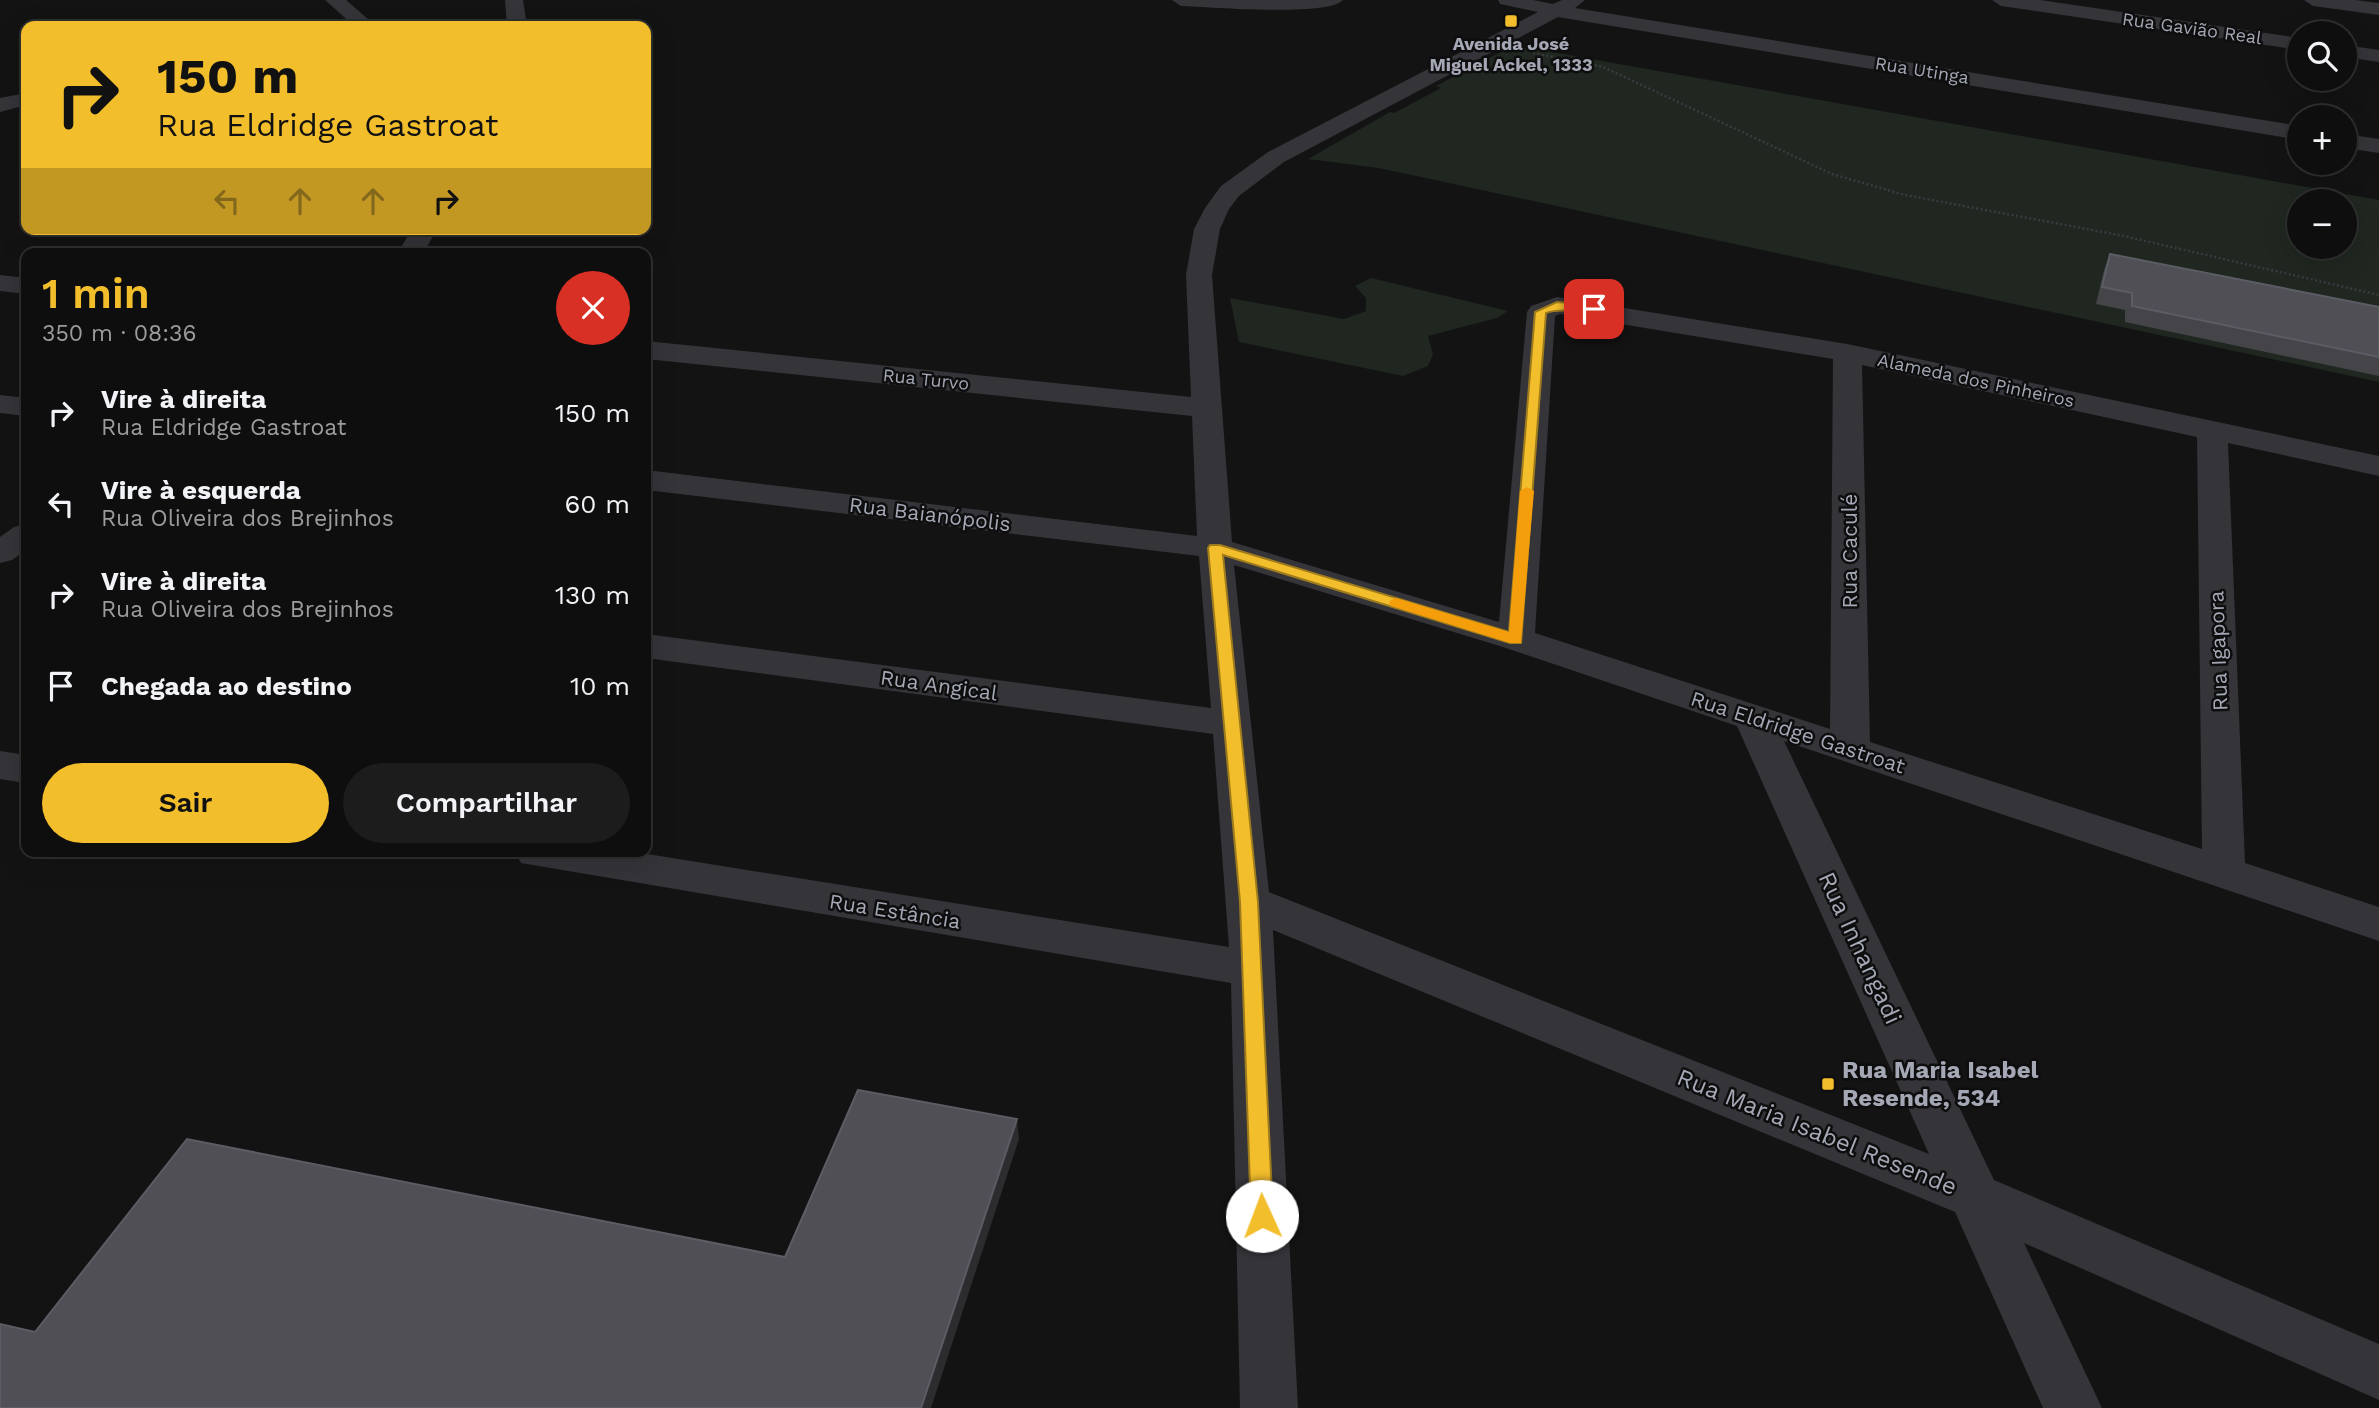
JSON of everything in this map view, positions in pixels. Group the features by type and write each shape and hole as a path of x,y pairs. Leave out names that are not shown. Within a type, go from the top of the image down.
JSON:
{"street":[{"path":"334,0 356,21"},
{"path":"514,0 516,21"},
{"path":"1181,0 1282,5 1333,0"},
{"name":"Rua Utinga","path":"1507,0 1561,5 2287,131"},
{"name":"Rua Gavião Real","path":"2001,0 2115,8 2287,41"},
{"path":"2313,0 2379,9"},
{"path":"1269,1408 1254,969 1215,548 1199,275 1207,229 1217,208 1240,181 1276,157 1492,45 1561,5"},
{"path":"1199,275 1188,247 1191,219 1207,192 1232,169 1561,5"},
{"path":"2105,38 2115,8"},
{"path":"2357,53 2379,56"},
{"path":"0,105 21,100"},
{"path":"2357,143 2379,146"},
{"path":"0,283 21,285"},
{"name":"Alameda dos Pinheiros","path":"1516,639 1541,312 1557,305 1571,305 1847,353 2379,466"},
{"name":"Rua Turvo","path":"651,351 1207,408"},
{"name":"Rua Caculé","path":"1847,353 1850,749"},
{"path":"0,404 21,406"},
{"name":"Rua Igapora","path":"2212,430 2224,872"},
{"name":"Rua Baianópolis","path":"651,481 1215,548"},
{"path":"0,553 21,538"},
{"name":"Rua Eldridge Gastroat","path":"1215,548 1516,639 2379,924"},
{"path":"0,561 21,563"},
{"name":"Rua Angical","path":"651,647 1232,724"},
{"name":"Rua Inhangadi","path":"1752,716 2073,1408"},
{"path":"0,765 21,768"},
{"name":"Rua Estância","path":"567,857 1254,969"},
{"name":"Rua Maria Isabel Resende","path":"1249,902 1977,1197 2379,1372"}],"path":[{"path":"1492,45 1603,67 1832,174 1906,195 2124,236 2379,295"}],"shaded area":[{"path":"1519,46 2318,189 2287,189 2287,259 2357,259 2357,196 2379,200 2379,382 1379,168 1308,159 1390,112 1394,113 1441,88 1436,86 1510,47"},
{"path":"1371,278 1508,311 1497,318 1428,336 1433,355 1428,366 1403,376 1239,342 1230,298 1344,319 1366,311 1366,298 1355,286"}],"building":[{"path":"2110,254 2379,307 2379,357 2132,306 2132,293 2102,287"},
{"path":"858,1090 1017,1119 921,1408 0,1408 0,1324 35,1332 187,1139 785,1257"}],"slow traffic":[{"path":"1396,603 1516,639 1527,491"}],"place":[{"name":"Avenida José Miguel Ackel, 1333","path":"1511,21"},
{"name":"Rua Maria Isabel Resende, 534","path":"1828,1084"}],"route":[{"path":"1262,1216 1254,969 1215,548 1516,639 1541,312 1557,305 1594,309"}]}
